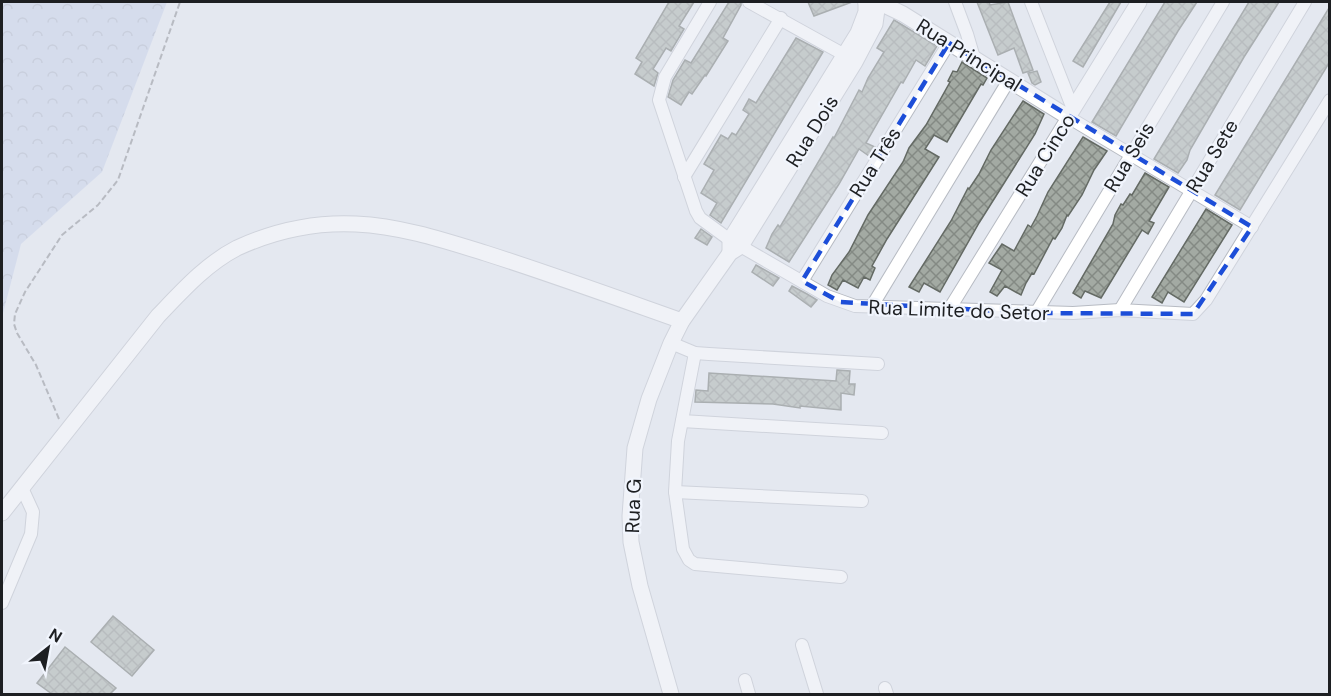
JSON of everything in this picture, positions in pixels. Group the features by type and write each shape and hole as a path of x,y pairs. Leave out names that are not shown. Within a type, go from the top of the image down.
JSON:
{"street":[{"name":"Rua Limite do Setor","path":"710,2 665,77 659,100 696,211 700,218 734,246 840,302 855,306 1036,313 1120,310 1193,314 1206,300 1252,227"},
{"path":"749,2 850,58"},
{"name":"Rua Principal","path":"872,2 903,14 1009,80 1071,113"},
{"name":"Rua Dois","path":"682,321 734,246 850,58 875,24 872,2"},
{"path":"955,2 974,58"},
{"path":"1031,2 1071,113 1130,155 1252,227 1329,100"},
{"name":"Rua Cinco","path":"950,308 1139,2"},
{"name":"Rua Seis","path":"1036,313 1223,2"},
{"name":"Rua Sete","path":"1120,310 1305,2"},
{"path":"684,177 781,18"},
{"name":"Rua Três","path":"802,281 949,43"},
{"path":"872,306 1009,80"},
{"path":"2,513 158,316 210,265 237,249 286,231 318,224 367,225 400,229 512,261 682,321"},
{"name":"Rua G","path":"671,694 640,586 631,542 630,516 635,448 649,399 682,321"},
{"path":"671,343 695,353 878,364"},
{"path":"695,353 678,441 675,492 683,549 689,560 695,564 841,577"},
{"path":"682,421 882,433"},
{"path":"2,603 31,534 33,512 22,488"},
{"path":"675,492 862,501"},
{"path":"802,645 817,694"},
{"path":"745,680 749,694"}],"path":[{"path":"65,433 36,365 17,333 14,324 15,314 25,292 62,235 98,205 118,180 180,2"}],"highlighted area":[{"path":"949,43 1252,227 1193,314 1036,313 840,302 802,281"}],"green space":[{"path":"2,2 167,2 102,172 21,244 2,317"}],"building":[{"path":"669,2 694,2 679,26 684,29 671,51 666,48 653,69 658,73 654,86 635,74 642,62 636,58"},
{"path":"729,2 741,2 741,5 723,38 728,41 706,76 692,94 689,92 681,105 668,97 673,80 685,60 691,63"},
{"path":"808,2 852,2 814,16"},
{"path":"977,2 989,2 990,5 1008,2 1033,70 1023,73 1014,48 998,55"},
{"path":"1110,2 1121,2 1083,67 1073,61"},
{"path":"1165,2 1197,2 1116,136 1092,122"},
{"path":"1249,2 1279,2 1244,57 1178,173 1154,159"},
{"path":"1329,8 1329,63 1240,210 1215,195"},
{"path":"894,20 937,46 925,66 916,60 866,143 875,147 869,156 859,149 789,262 766,248 772,234 778,225 780,227 834,138 859,90 862,92 884,52 877,48"},
{"path":"796,38 823,52 721,223 710,215 717,203 701,193 714,170 704,164 721,135 728,139 732,133 736,135 749,114 743,110 749,99 756,103"},
{"path":"962,62 987,78 983,85 981,84 947,142 934,135 925,149 939,157 887,239 872,266 875,268 870,280 864,277 858,288 843,280 837,290 828,285 832,275 849,252 868,215 903,162 909,148 926,125 950,82 948,81 953,71 957,72"},
{"path":"1037,71 1041,82 1035,85 1028,73"},
{"path":"1023,101 1044,114 1035,134 979,223 940,292 924,283 919,292 909,287 951,221 991,150"},
{"path":"1083,137 1107,151 1094,170 1082,195 1067,215 1062,228 1055,239 1053,238 1034,274 1032,273 1026,283 1021,295 1005,286 997,296 990,292 1002,270 989,263 1002,244 1014,251 1028,225 1031,227 1048,192"},
{"path":"1145,173 1169,187 1149,221 1154,223 1148,234 1142,230 1101,298 1085,291 1081,298 1073,293 1113,224 1121,204 1123,205 1130,194 1132,195"},
{"path":"1206,209 1232,225 1184,302 1168,292 1162,303 1152,297"},
{"path":"701,229 712,237 707,245 695,238"},
{"path":"756,265 779,278 773,286 752,272"},
{"path":"792,286 817,300 811,307 789,291"},
{"path":"837,370 850,371 849,384 855,384 854,395 841,393 841,410 773,404 695,402 696,390 708,391 709,373 836,381"},
{"path":"113,616 154,650 132,676 91,642"},
{"path":"65,647 116,688 110,694 52,694 37,683"}]}
